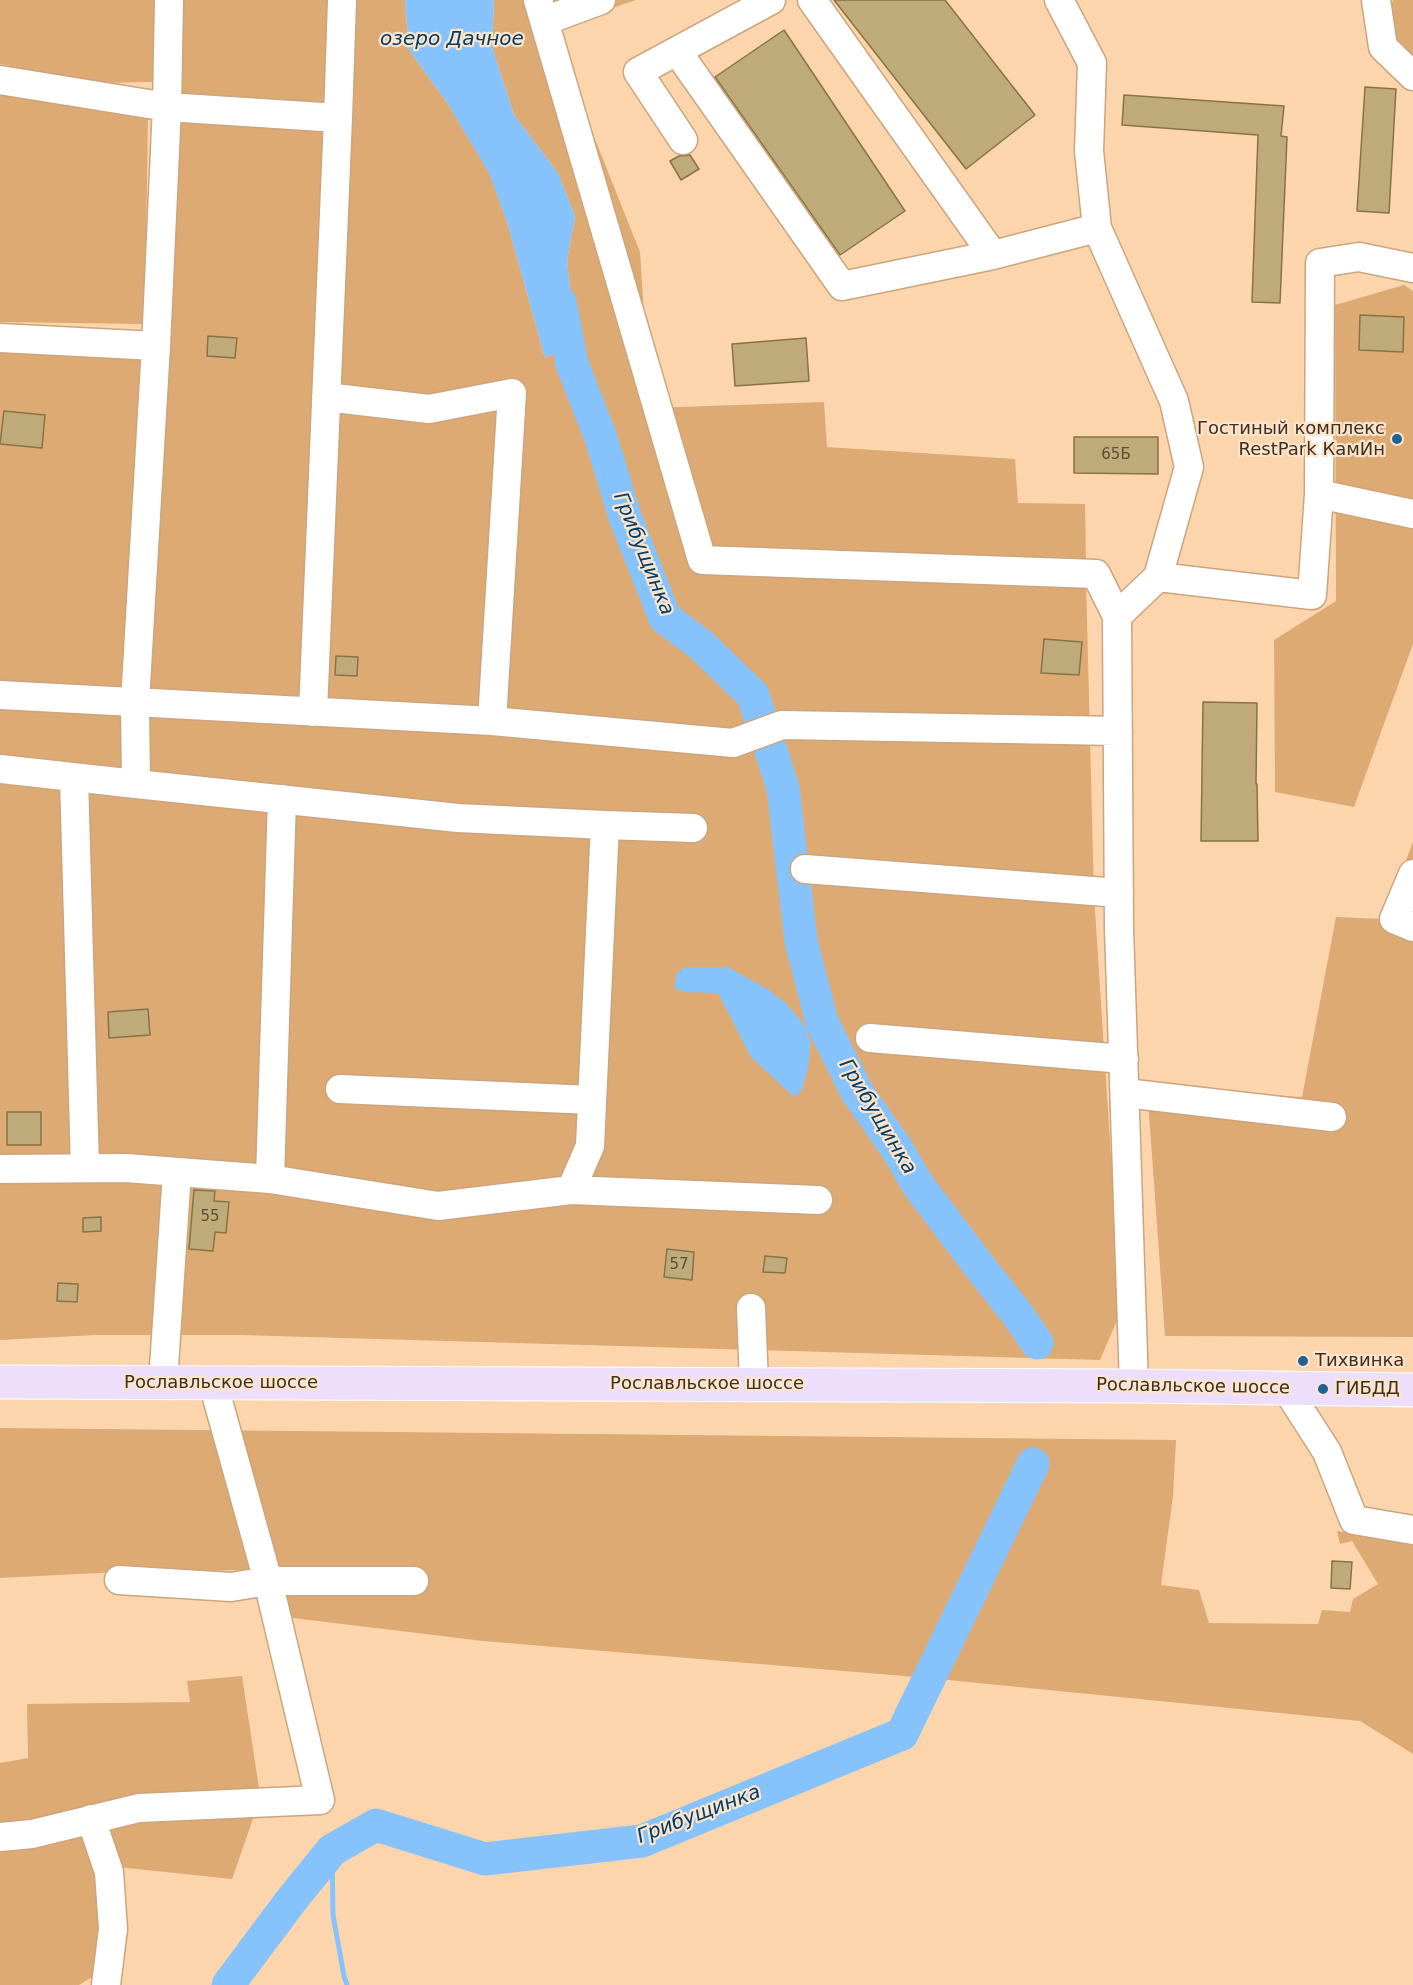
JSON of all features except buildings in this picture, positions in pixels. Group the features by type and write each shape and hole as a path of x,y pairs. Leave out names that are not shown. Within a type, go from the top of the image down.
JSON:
{"main road":[{"name":"Рославльское шоссе","path":"0,1382 1134,1386 1413,1390"}],"lane":[{"path":"136,784 135,702 168,107 169,0"},
{"path":"601,0 541,10 702,560 1096,574 1117,616 1119,892 1134,1386"},
{"path":"683,140 638,72 771,0"},
{"path":"812,0 993,255"},
{"path":"1059,0 1092,63 1089,152 1097,228 1174,401 1189,467 1158,577 1117,616"},
{"path":"1376,0 1383,47 1413,76"},
{"path":"313,712 342,1"},
{"path":"677,51 842,286 993,255 1097,228"},
{"path":"0,80 168,107 338,118"},
{"path":"1158,577 1312,595 1320,494 1320,262 1359,257 1413,268"},
{"path":"0,338 156,346"},
{"path":"326,397 429,409 512,393 492,721"},
{"path":"1320,494 1413,514"},
{"path":"0,695 492,721 733,743 782,725 1118,731"},
{"path":"0,769 458,818 693,828"},
{"path":"74,777 85,1168"},
{"path":"270,1179 282,799"},
{"path":"571,1190 590,1146 605,825"},
{"path":"805,869 1119,892"},
{"path":"1413,874 1394,919 1413,927"},
{"path":"870,1038 1124,1059"},
{"path":"340,1089 592,1100"},
{"path":"1125,1093 1332,1117"},
{"path":"0,1168 126,1168 270,1179 438,1206 571,1190 818,1200"},
{"path":"163,1382 177,1172"},
{"path":"751,1308 754,1384"},
{"path":"0,1838 32,1834 139,1808 320,1800 268,1581 213,1383"},
{"path":"1286,1388 1327,1452 1354,1520 1413,1530"},
{"path":"119,1580 231,1587 268,1581 414,1581"},
{"path":"91,1820 109,1872 113,1929 106,1985"}],"shaded area":[{"path":"0,0 156,0 154,82 95,83 0,64"},
{"path":"168,0 405,0 409,50 448,104 489,172 507,222 545,358 576,342 567,261 575,216 558,173 514,115 492,47 494,0 636,0 551,29 640,252 650,408 824,402 827,447 1015,459 1018,503 1085,504 1086,563 705,554 662,448 655,451 698,569 1086,580 1094,895 1121,1311 1100,1360 240,1335 95,1335 0,1340 0,346 161,361"},
{"path":"1393,0 1413,0 1413,70 1378,44"},
{"path":"0,84 148,112 145,324 0,322"},
{"path":"1404,285 1413,291 1413,644 1354,807 1275,792 1274,640 1336,601 1335,305"},
{"path":"1413,842 1413,1337 1165,1336 1149,1114 1144,1088 1302,1097 1336,917 1384,919"},
{"path":"0,1428 1176,1440 1173,1496 1161,1585 1199,1590 1209,1623 1318,1624 1322,1610 1350,1612 1353,1599 1378,1584 1352,1541 1340,1544 1337,1531 1413,1542 1413,1754 1360,1721 928,1678 483,1641 293,1618 267,1569 117,1572 0,1578"},
{"path":"242,1676 259,1788 139,1795 27,1822 0,1825 0,1763 28,1758 27,1704 190,1702 187,1681"},
{"path":"254,1816 232,1879 118,1867 110,1830 139,1819"},
{"path":"83,1835 98,1880 99,1932 92,1977 79,1985 0,1985 0,1850 36,1848"}],"water":[{"name":"озеро Дачное","path":"405,0 494,0 492,47 514,115 558,173 575,216 567,261 576,342 545,358 507,222 489,173 448,104 409,50"},
{"path":"688,967 728,967 769,990 787,1004 802,1022 811,1042 802,1090 794,1097 751,1057 718,993 683,992 674,987 678,971"}],"waterway":[{"name":"Грибущинка","path":"560,302 572,364 601,438 625,517 665,618 700,644 753,695 783,788 801,941 822,1022 857,1092 897,1149 918,1185 1037,1343"},
{"path":"800,1031 822,1022"},
{"name":"Грибущинка","path":"228,1985 332,1850 376,1825 485,1859 642,1841 902,1734 1033,1464"},
{"path":"332,1850 333,1915 347,1985"}],"place":[{"name":"Гостиный комплекс RestPark КамИн","path":"1397,439"},
{"name":"Тихвинка","path":"1303,1361"},
{"name":"ГИБДД","path":"1323,1389"}]}
